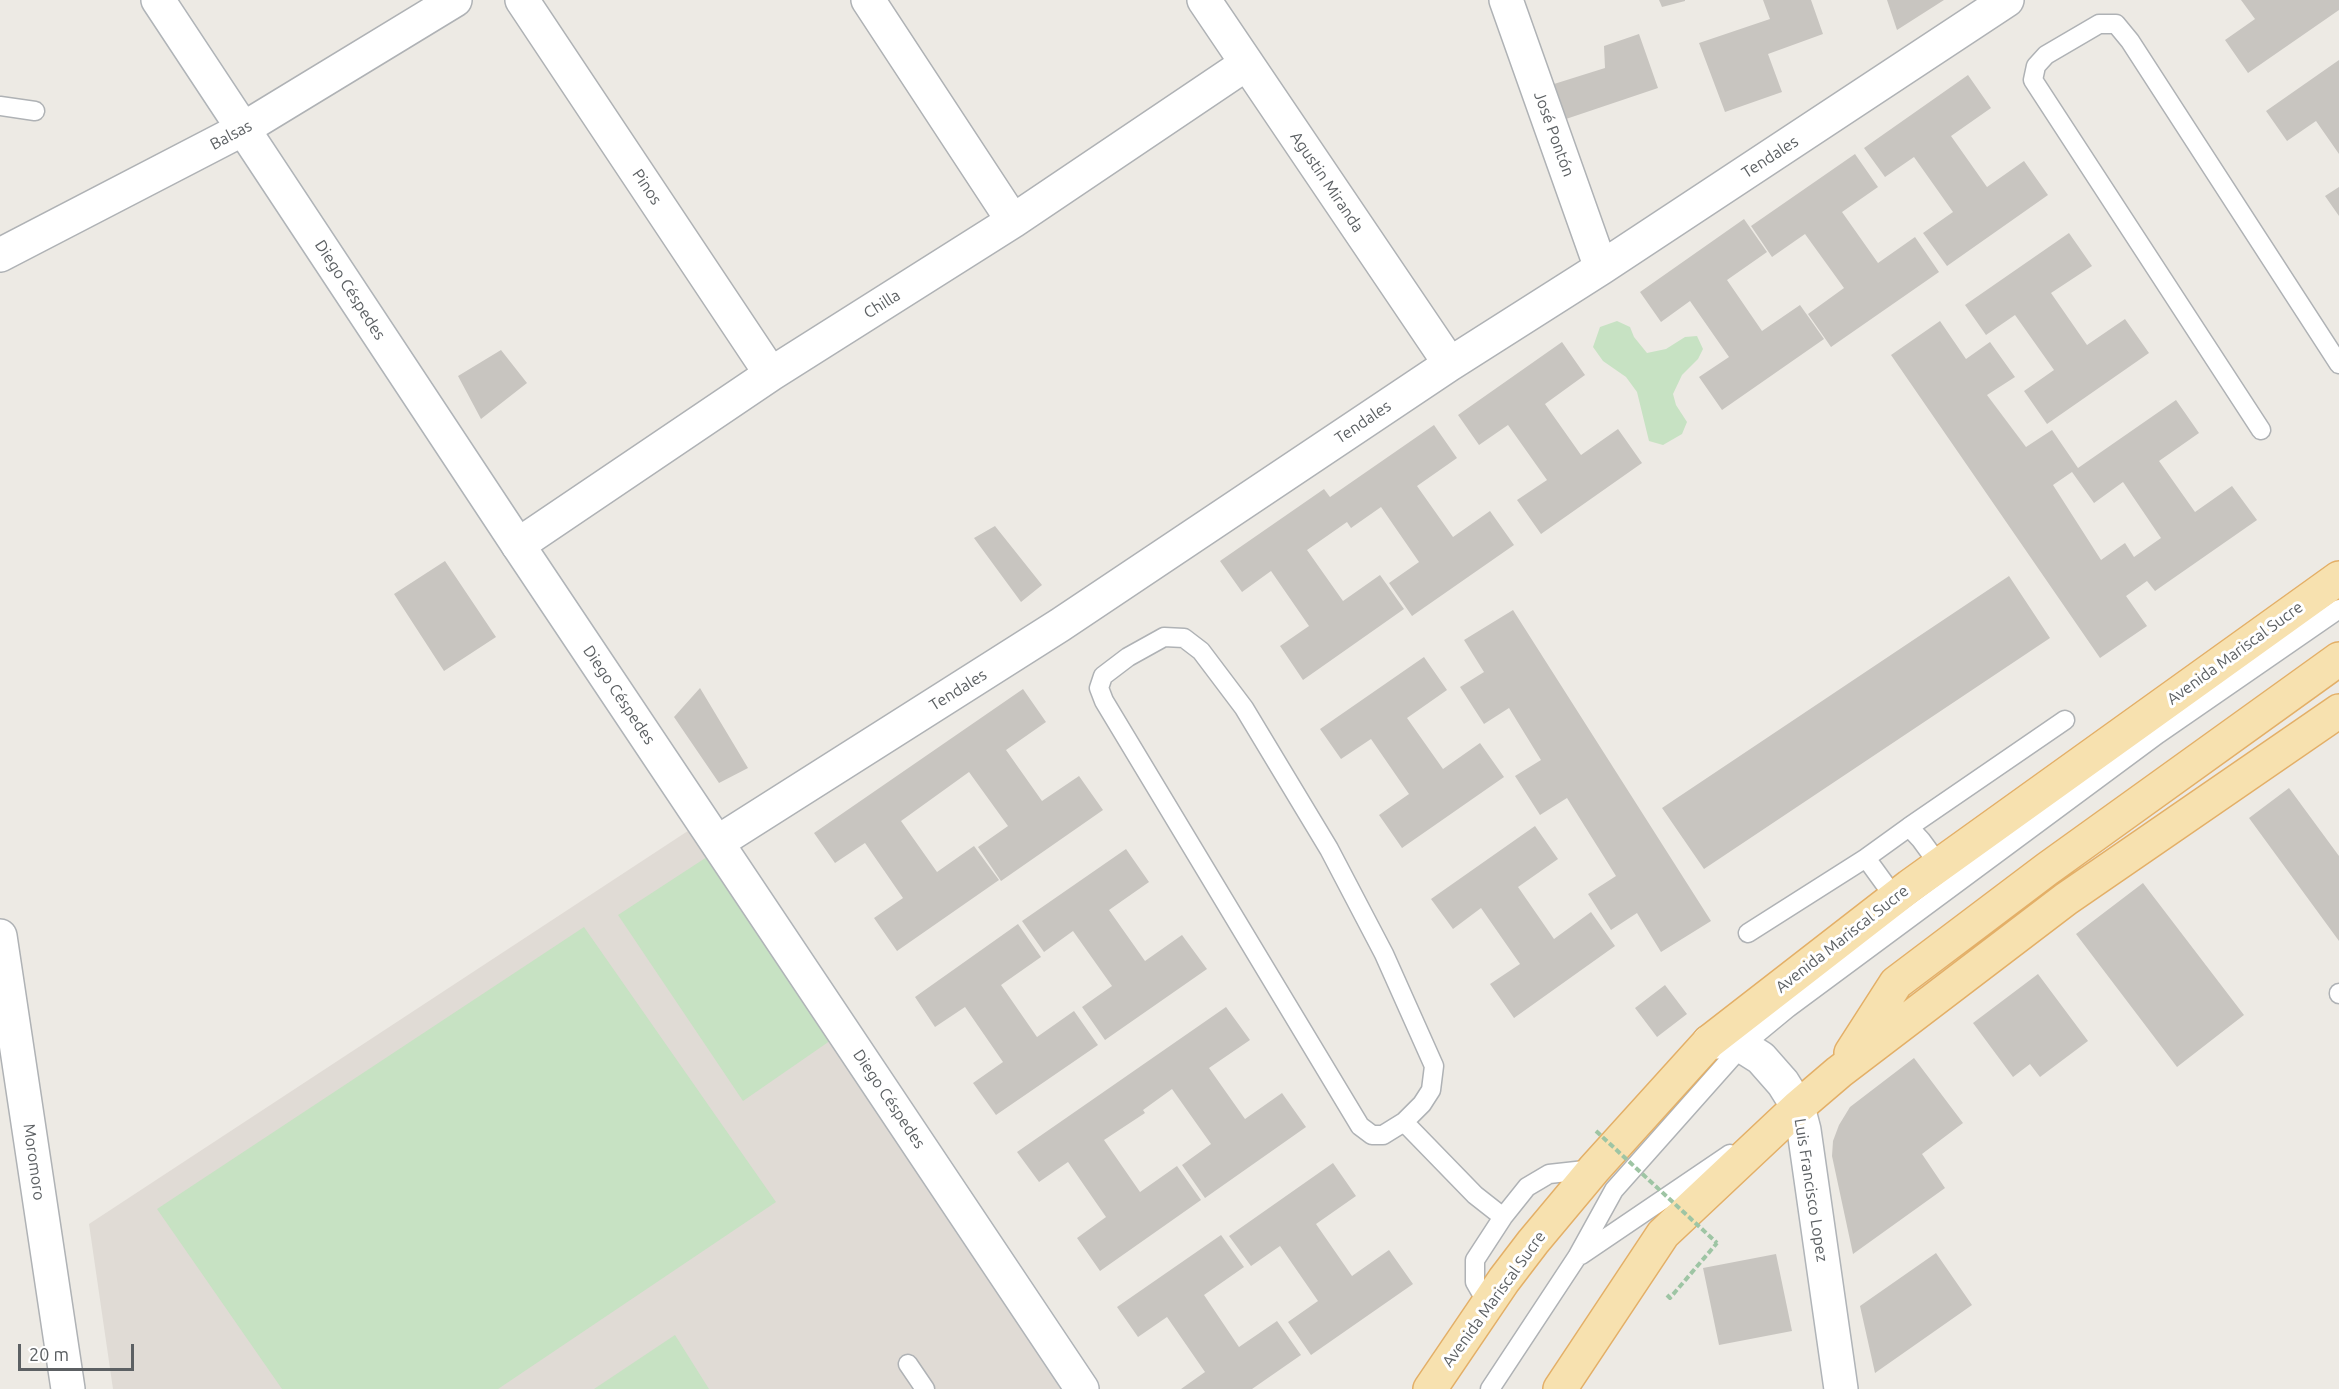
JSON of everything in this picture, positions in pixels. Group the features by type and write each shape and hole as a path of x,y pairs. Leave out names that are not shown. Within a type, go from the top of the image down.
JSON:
{"main road":[{"name":"Avenida Mariscal Sucre","path":"1430,1389 1487,1303 1533,1242 1594,1169 1709,1041 1895,898 2339,578"},
{"path":"1839,1072 1896,983 2047,869 2339,659"},
{"path":"1560,1389 1663,1234 1798,1107 1839,1072 2066,899 2339,711"}],"street":[{"name":"Diego Céspedes","path":"158,0 1082,1389"},
{"name":"Balsas","path":"0,255 243,129 455,0"},
{"name":"Pinos","path":"522,0 771,374"},
{"path":"868,0 1013,221"},
{"name":"Agustin Miranda","path":"1204,0 1450,364"},
{"name":"José Pontón","path":"1506,0 1601,268"},
{"name":"Tendales","path":"718,842 1060,625 1450,364 1601,268 2007,0"},
{"name":"Chilla","path":"518,544 771,374 1013,221 1246,64"},
{"name":"Moromoro","path":"0,936 8,1036 68,1389"},
{"name":"Luis Francisco Lopez","path":"1709,1041 1742,1046 1761,1058 1783,1083 1798,1107 1804,1130 1841,1389"}],"lane":[{"path":"2261,430 2033,80 2036,66 2046,55 2099,24 2116,24 2130,41 2339,364"},
{"path":"0,106 35,111"},
{"path":"1490,1389 1577,1257 1614,1191 1742,1046 1788,1008 2158,734 2339,609"},
{"path":"1164,637 1184,638 1201,651 1244,708 1329,849 1384,954 1434,1066 1431,1090 1422,1104 1404,1122 1383,1135 1372,1135 1360,1126 1104,701 1099,688 1102,676 1128,657 1164,637"},
{"path":"1748,933 1866,858 2065,720"},
{"path":"1910,827 1940,866"},
{"path":"1866,858 1895,898"},
{"path":"1577,1257 1798,1107"},
{"path":"1404,1122 1474,1195 1503,1217"},
{"path":"1487,1303 1475,1282 1474,1260 1503,1217 1527,1187 1549,1174 1594,1169"},
{"path":"908,1364 925,1389"}],"path":[{"path":"1596,1131 1717,1243 1670,1298"}],"shaded area":[{"path":"700,823 1072,1389 113,1389 89,1224"}],"green space":[{"path":"1617,321 1630,327 1634,337 1647,353 1666,349 1685,337 1697,336 1703,349 1698,359 1682,375 1673,394 1676,405 1687,422 1682,434 1663,445 1649,441 1637,392 1626,377 1603,361 1593,347 1600,327"},
{"path":"713,853 837,1036 743,1101 618,915"},
{"path":"584,927 776,1202 498,1389 282,1389 157,1209"},
{"path":"675,1335 709,1389 594,1389"}],"building":[{"path":"1659,0 1685,0 1685,1 1662,7"},
{"path":"1763,0 1811,0 1823,34 1768,54 1782,92 1725,112 1699,43 1770,19"},
{"path":"1887,0 1944,0 1897,30"},
{"path":"2241,0 2339,0 2339,10 2248,73 2225,40 2255,19"},
{"path":"1639,34 1658,88 1566,119 1554,84 1605,68 1604,46"},
{"path":"2339,60 2339,154 2316,121 2287,141 2266,111"},
{"path":"1968,75 1991,108 1951,136 1987,187 2024,161 2048,195 1947,266 1923,233 1953,212 1914,157 1885,177 1864,148"},
{"path":"1855,154 1878,187 1842,212 1878,263 1915,237 1939,272 1831,347 1808,314 1844,288 1805,234 1772,257 1751,226"},
{"path":"2339,187 2339,216 2325,196"},
{"path":"1744,219 1767,252 1727,280 1762,331 1800,305 1824,339 1722,410 1699,377 1729,357 1690,301 1661,322 1640,292"},
{"path":"2069,233 2092,266 2051,293 2087,345 2125,319 2149,353 2047,424 2024,391 2054,370 2015,315 1986,335 1965,305"},
{"path":"1940,321 1966,359 1990,342 2015,377 1987,395 2026,447 2052,430 2078,468 2176,400 2199,433 2159,461 2195,512 2232,486 2257,520 2155,591 2147,581 2126,596 2147,626 2100,658 1891,355","holes":["2072,472 2094,503 2123,482 2161,538 2134,557 2125,543 2101,560 2053,485"]},
{"path":"1562,342 1585,375 1545,404 1581,455 1618,429 1642,463 1541,534 1517,500 1547,480 1508,425 1479,445 1458,415"},
{"path":"501,350 527,383 481,419 458,376"},
{"path":"1434,425 1457,458 1417,486 1453,537 1490,511 1514,545 1412,616 1389,583 1419,562 1381,507 1351,528 1347,522 1307,550 1343,601 1380,575 1404,609 1303,680 1280,646 1309,626 1271,571 1242,592 1220,561 1324,489 1330,497"},
{"path":"995,526 1042,585 1021,602 974,538"},
{"path":"445,561 496,637 444,671 394,594"},
{"path":"2009,576 2050,638 1704,869 1662,808"},
{"path":"1513,610 1711,921 1661,952 1637,913 1611,930 1588,894 1616,876 1567,798 1540,815 1515,776 1541,760 1509,708 1484,724 1460,687 1484,672 1464,640"},
{"path":"1424,657 1447,690 1407,718 1443,769 1480,743 1504,777 1402,848 1379,815 1409,794 1371,739 1341,759 1320,729"},
{"path":"700,688 748,768 719,783 674,717"},
{"path":"1023,689 1046,722 1006,750 1042,801 1079,776 1103,810 1001,881 978,847 1008,826 969,772 901,821 937,872 974,846 999,880 897,951 874,918 903,898 865,843 835,863 814,833"},
{"path":"2289,788 2339,856 2339,941 2249,818"},
{"path":"1535,826 1558,859 1518,887 1554,939 1591,912 1615,946 1514,1018 1490,984 1520,964 1481,908 1453,929 1431,899"},
{"path":"1126,849 1149,882 1109,910 1145,961 1182,935 1207,969 1105,1040 1082,1007 1112,986 1073,931 1044,952 1022,921"},
{"path":"2143,883 2244,1015 2177,1067 2076,934"},
{"path":"1018,924 1041,957 1001,985 1037,1037 1074,1011 1098,1045 996,1115 973,1083 1003,1062 965,1007 935,1027 915,997"},
{"path":"2038,974 2088,1041 2040,1077 2030,1064 2013,1077 1973,1023"},
{"path":"1665,985 1687,1014 1657,1037 1635,1008"},
{"path":"1226,1007 1250,1040 1209,1068 1245,1119 1282,1093 1306,1127 1205,1198 1182,1165 1211,1144 1172,1089 1143,1110 1145,1113 1104,1140 1140,1192 1177,1166 1201,1200 1100,1271 1077,1238 1106,1217 1068,1162 1039,1182 1017,1152"},
{"path":"1914,1058 1963,1123 1922,1154 1945,1188 1853,1254 1832,1156 1833,1141 1850,1107"},
{"path":"1333,1163 1356,1196 1316,1224 1352,1276 1389,1250 1413,1284 1311,1355 1288,1322 1318,1301 1280,1246 1251,1266 1229,1236"},
{"path":"1221,1235 1244,1267 1204,1295 1239,1347 1277,1321 1301,1355 1252,1389 1181,1389 1205,1372 1167,1317 1138,1337 1117,1307"},
{"path":"1936,1253 1972,1305 1875,1373 1860,1306"},
{"path":"1776,1254 1792,1331 1719,1345 1703,1268"}]}
